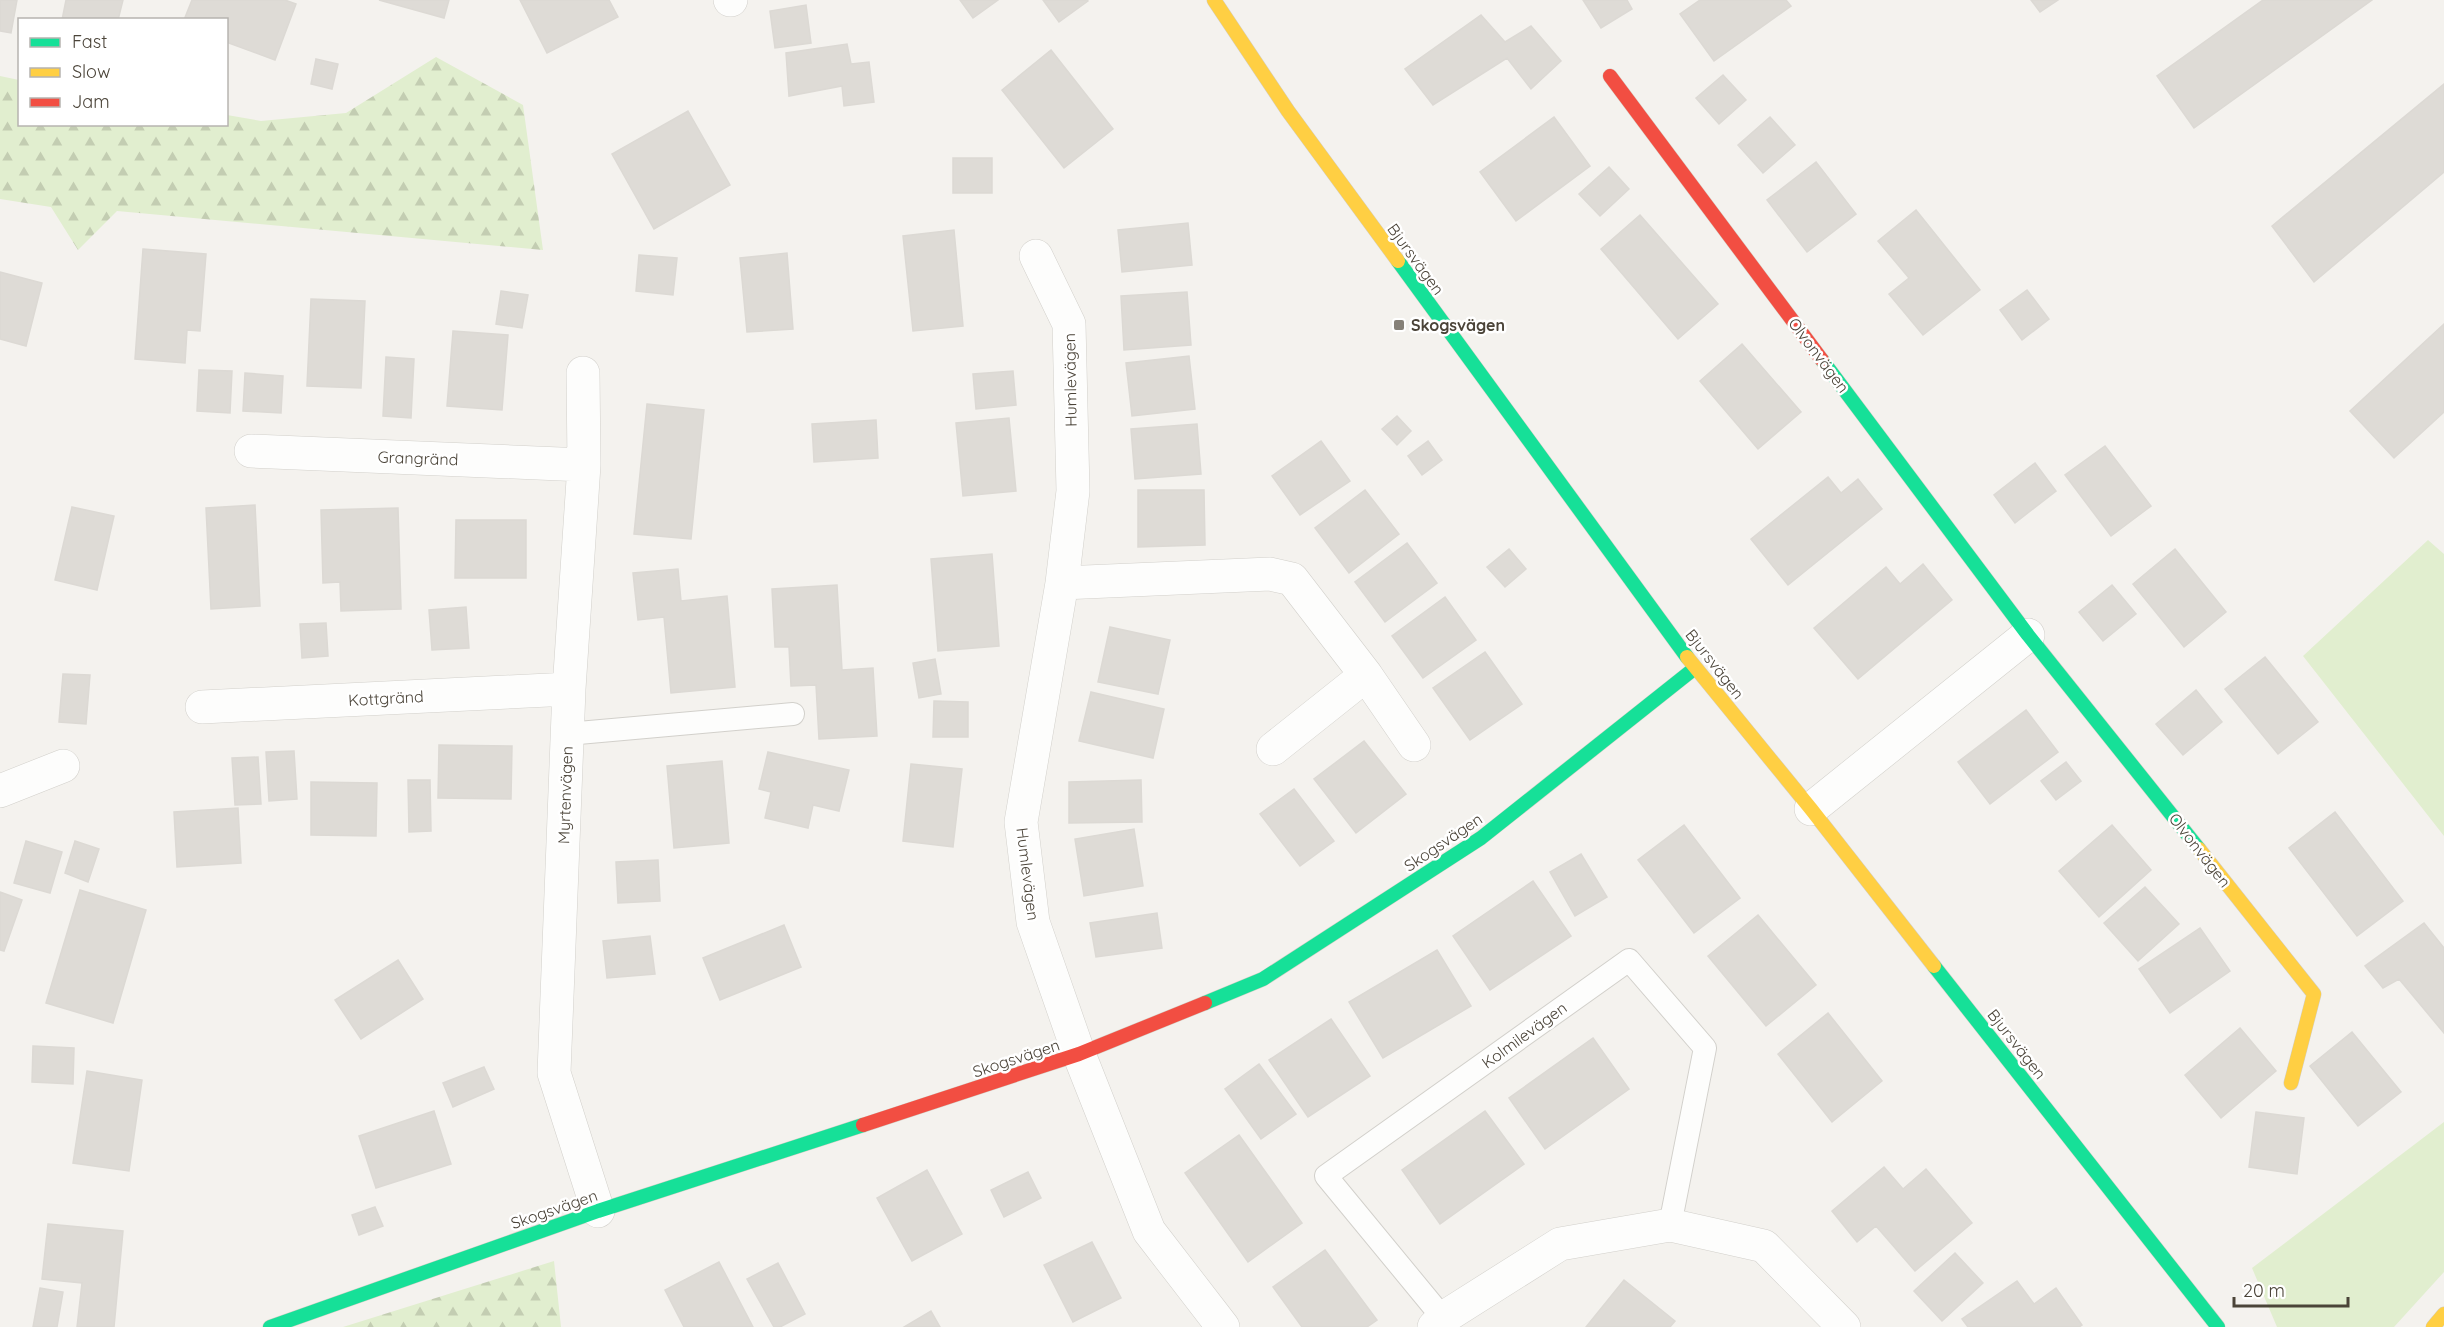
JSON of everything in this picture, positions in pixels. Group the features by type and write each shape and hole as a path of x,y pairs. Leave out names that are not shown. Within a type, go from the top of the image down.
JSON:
{"street":[{"name":"Bjursvägen","path":"1214,0 1295,121 1695,668 1811,809 2218,1327"},
{"name":"Olvonvägen","path":"1610,76 2028,635 2314,994 2291,1083"},
{"name":"Humlevägen","path":"1036,256 1069,324 1073,491 1062,583 1021,822 1033,922 1079,1054"},
{"name":"Myrtenvägen","path":"583,373 584,465 569,689 554,1073 598,1211"},
{"name":"Grangränd","path":"252,451 584,465"},
{"path":"1062,583 1270,574 1292,579 1366,675 1414,745"},
{"path":"1811,809 2028,635"},
{"name":"Skogsvägen","path":"270,1327 598,1211 1079,1054 1263,979 1481,838 1695,668"},
{"path":"1273,749 1366,675"},
{"name":"Kottgränd","path":"202,707 569,689"},
{"path":"0,791 63,766"},
{"path":"1079,1054 1149,1231 1223,1327"},
{"name":"Kolmilevägen","path":"1438,1322 1560,1244 1670,1225 1764,1246 1844,1327"},
{"path":"2433,1327 2444,1314"}],"lane":[{"path":"567,734 793,714"},
{"name":"Kolmilevägen","path":"1438,1322 1326,1176 1629,960 1705,1048 1670,1225"}],"green space":[{"path":"436,57 523,105 543,250 117,211 78,250 51,207 0,199 0,76 18,80 18,126 228,126 228,115 261,121 346,113"},
{"path":"2428,540 2444,554 2444,836 2303,656"},
{"path":"2444,1122 2444,1272 2394,1327 2277,1327 2252,1268"},
{"path":"554,1261 561,1327 343,1327"}],"building":[{"path":"0,0 17,0 11,33 0,31"},
{"path":"66,0 123,0 118,18 62,18"},
{"path":"192,0 285,0 296,4 275,60 228,43 228,18 185,18"},
{"path":"379,0 449,0 444,18"},
{"path":"520,0 609,0 618,17 547,53"},
{"path":"960,0 998,0 973,18"},
{"path":"1043,0 1087,0 1088,1 1059,22"},
{"path":"1583,0 1627,0 1632,9 1601,28"},
{"path":"1700,0 1786,0 1791,6 1714,61 1680,14"},
{"path":"2031,0 2058,0 2040,12"},
{"path":"2263,0 2372,0 2194,128 2157,76"},
{"path":"806,5 811,43 775,48 770,11"},
{"path":"1481,15 1505,42 1531,26 1561,61 1531,89 1507,58 1433,105 1405,69"},
{"path":"847,44 851,64 869,62 874,102 844,106 842,86 789,96 786,53"},
{"path":"1051,50 1113,129 1064,168 1002,90"},
{"path":"316,59 338,64 332,89 311,84"},
{"path":"1723,75 1746,100 1719,124 1696,98"},
{"path":"2444,84 2444,172 2314,282 2272,226"},
{"path":"688,111 730,185 654,229 612,154"},
{"path":"1554,117 1590,166 1516,221 1480,172"},
{"path":"1770,117 1795,145 1763,173 1738,145"},
{"path":"953,158 992,158 992,193 953,193"},
{"path":"1816,162 1856,214 1807,252 1767,200"},
{"path":"1609,167 1629,189 1600,216 1579,194"},
{"path":"1916,210 1980,290 1923,335 1889,294 1909,278 1878,241"},
{"path":"1640,215 1718,304 1678,339 1601,249"},
{"path":"1188,223 1192,265 1122,272 1118,230"},
{"path":"954,230 963,326 913,331 903,236"},
{"path":"143,249 206,254 200,331 187,330 185,363 135,359"},
{"path":"787,253 793,329 747,332 740,258"},
{"path":"639,255 677,258 673,295 636,291"},
{"path":"0,272 42,283 26,346 0,339"},
{"path":"2027,290 2049,319 2022,340 2000,310"},
{"path":"501,291 528,295 522,328 496,324"},
{"path":"1187,292 1191,345 1124,350 1121,296"},
{"path":"311,299 365,301 361,388 307,386"},
{"path":"2444,324 2444,412 2394,458 2350,411"},
{"path":"453,331 508,335 502,410 447,406"},
{"path":"1742,344 1801,412 1758,449 1700,381"},
{"path":"1189,356 1195,409 1132,416 1126,363"},
{"path":"386,357 414,359 411,418 383,416"},
{"path":"199,370 232,371 230,413 197,411"},
{"path":"1013,371 1016,405 976,409 973,374"},
{"path":"245,373 283,376 281,413 243,411"},
{"path":"647,404 704,410 691,539 634,534"},
{"path":"1397,416 1411,431 1397,445 1382,429"},
{"path":"1009,418 1016,491 963,496 956,423"},
{"path":"876,420 878,458 814,462 812,424"},
{"path":"1197,424 1201,474 1135,479 1131,429"},
{"path":"1321,441 1350,481 1300,515 1272,476"},
{"path":"1428,441 1442,460 1422,475 1408,456"},
{"path":"2105,446 2151,506 2111,536 2065,475"},
{"path":"2035,463 2056,491 2015,523 1994,495"},
{"path":"1828,477 1841,493 1858,479 1882,509 1788,585 1751,539"},
{"path":"1138,490 1204,490 1205,545 1138,547"},
{"path":"1365,490 1399,534 1349,573 1315,528"},
{"path":"255,505 260,606 211,609 206,508"},
{"path":"72,507 114,516 97,590 55,580"},
{"path":"398,508 401,609 341,611 340,582 323,583 321,510"},
{"path":"456,520 526,520 526,578 455,578"},
{"path":"1407,543 1437,583 1385,622 1355,582"},
{"path":"1509,549 1526,569 1505,587 1487,567"},
{"path":"2175,549 2226,612 2184,647 2133,584"},
{"path":"992,554 999,646 938,651 931,559"},
{"path":"1923,564 1952,600 1858,679 1814,628 1886,567 1900,584"},
{"path":"678,569 681,601 727,596 735,687 671,693 664,617 638,620 633,573"},
{"path":"837,585 842,670 873,668 877,736 819,739 816,685 791,686 789,647 775,647 772,589"},
{"path":"2112,585 2136,614 2103,641 2079,612"},
{"path":"1445,597 1476,640 1423,678 1392,636"},
{"path":"466,607 469,648 432,650 429,610"},
{"path":"326,623 328,656 302,658 300,624"},
{"path":"1110,627 1170,640 1158,694 1098,682"},
{"path":"1485,652 1522,704 1470,740 1433,688"},
{"path":"2265,657 2318,722 2278,754 2225,689"},
{"path":"935,659 941,694 919,698 913,663"},
{"path":"63,674 90,675 86,724 59,722"},
{"path":"2196,690 2222,722 2183,755 2156,724"},
{"path":"1091,692 1164,709 1153,758 1079,741"},
{"path":"934,701 968,702 968,737 933,737"},
{"path":"2026,710 2058,752 1990,804 1958,762"},
{"path":"1364,741 1406,794 1356,833 1314,779"},
{"path":"439,745 512,746 511,799 438,798"},
{"path":"294,751 297,799 269,801 266,752"},
{"path":"768,752 849,770 839,811 813,805 808,828 765,818 771,792 759,789"},
{"path":"258,757 261,804 235,805 232,758"},
{"path":"722,761 729,843 674,848 667,766"},
{"path":"2066,762 2081,781 2056,800 2041,781"},
{"path":"911,764 962,769 953,847 903,841"},
{"path":"408,780 430,780 431,831 409,832"},
{"path":"1141,780 1142,822 1069,823 1069,782"},
{"path":"311,782 377,783 376,836 311,835"},
{"path":"1294,789 1334,841 1300,866 1260,814"},
{"path":"238,808 241,863 177,867 174,812"},
{"path":"2335,812 2403,901 2357,936 2289,848"},
{"path":"1684,825 1740,898 1694,933 1638,860"},
{"path":"2112,825 2151,870 2099,917 2059,871"},
{"path":"1134,829 1143,886 1084,896 1075,839"},
{"path":"26,841 62,852 50,893 14,883"},
{"path":"75,841 99,849 88,882 65,873"},
{"path":"1581,854 1607,897 1575,916 1550,872"},
{"path":"658,860 660,901 618,903 616,862"},
{"path":"1533,881 1571,936 1490,990 1453,936"},
{"path":"2145,887 2179,924 2138,961 2104,923"},
{"path":"80,890 146,910 113,1023 46,1003"},
{"path":"0,892 22,900 4,951 0,950"},
{"path":"1157,913 1162,948 1096,957 1090,923"},
{"path":"1758,915 1816,985 1766,1026 1708,956"},
{"path":"2424,923 2444,948 2444,1033 2399,979 2383,988 2365,966"},
{"path":"784,925 801,967 720,1000 703,958"},
{"path":"2200,928 2230,971 2170,1013 2139,969"},
{"path":"650,936 655,974 607,978 603,941"},
{"path":"1437,950 1471,1006 1383,1058 1349,1002"},
{"path":"398,960 423,999 361,1039 335,1000"},
{"path":"1828,1013 1882,1081 1832,1122 1778,1054"},
{"path":"1331,1019 1370,1076 1308,1117 1269,1060"},
{"path":"2240,1028 2276,1071 2221,1118 2185,1075"},
{"path":"2352,1032 2401,1092 2358,1126 2310,1066"},
{"path":"1593,1038 1629,1089 1545,1149 1509,1098"},
{"path":"33,1046 74,1048 73,1084 32,1082"},
{"path":"1259,1064 1296,1114 1261,1139 1225,1089"},
{"path":"484,1067 494,1089 453,1107 443,1083"},
{"path":"87,1071 142,1080 129,1171 73,1163"},
{"path":"434,1111 451,1164 376,1188 359,1136"},
{"path":"1485,1111 1524,1164 1440,1224 1402,1170"},
{"path":"2256,1112 2304,1118 2297,1174 2249,1167"},
{"path":"1239,1135 1302,1223 1248,1262 1185,1173"},
{"path":"1884,1167 1903,1189 1926,1169 1972,1223 1915,1271 1876,1226 1857,1242 1832,1211"},
{"path":"927,1170 962,1234 912,1261 877,1198"},
{"path":"1028,1172 1041,1198 1004,1217 991,1190"},
{"path":"375,1207 383,1226 359,1235 352,1215"},
{"path":"48,1224 123,1231 114,1327 77,1327 82,1283 42,1279"},
{"path":"1092,1242 1121,1298 1073,1322 1044,1265"},
{"path":"1325,1250 1377,1320 1367,1327 1302,1327 1273,1287"},
{"path":"1955,1253 1983,1283 1942,1321 1914,1291"},
{"path":"719,1262 753,1327 684,1327 665,1290"},
{"path":"778,1263 805,1314 780,1327 774,1327 747,1279"},
{"path":"1624,1280 1675,1321 1670,1327 1586,1327"},
{"path":"2017,1281 2034,1304 2056,1288 2082,1325 2079,1327 1968,1327 1962,1319"},
{"path":"40,1288 63,1292 57,1327 33,1327"},
{"path":"931,1311 940,1327 904,1327"}],"traffic: fast":[{"path":"1398,261 1687,657"},
{"path":"1822,360 2028,635 2199,849"},
{"path":"1205,1003 1263,979 1481,838 1695,668"},
{"path":"1934,966 2218,1327"},
{"path":"270,1327 598,1211 863,1125"}],"traffic: slow":[{"path":"1214,0 1288,111 1398,261"},
{"path":"1687,657 1811,809 1934,966"},
{"path":"2199,849 2314,994 2291,1083"},
{"path":"2433,1327 2444,1314"}],"traffic: jam":[{"path":"1610,76 1822,360"},
{"path":"863,1125 1079,1054 1205,1003"}],"place":[{"name":"Skogsvägen","path":"1399,325"}]}
